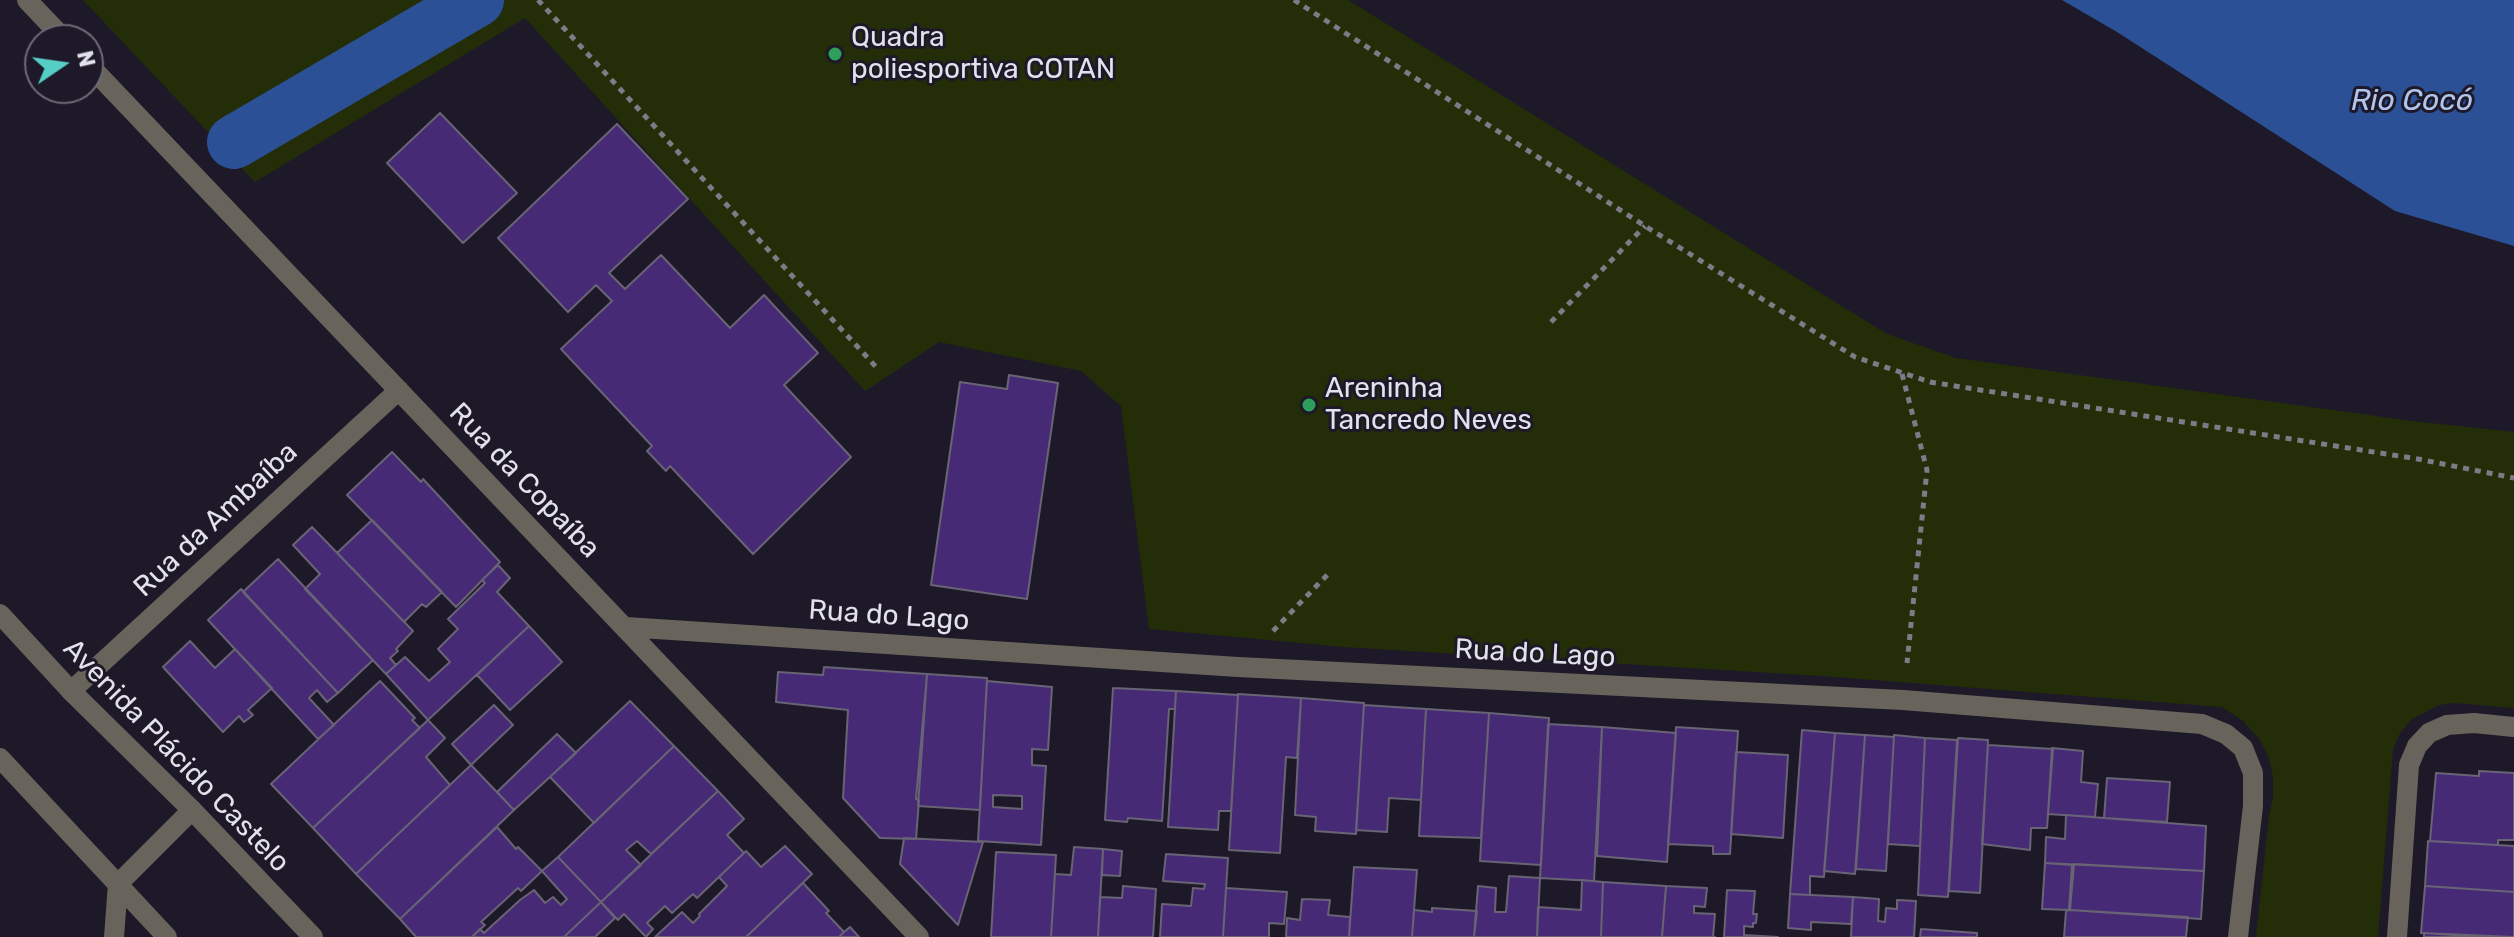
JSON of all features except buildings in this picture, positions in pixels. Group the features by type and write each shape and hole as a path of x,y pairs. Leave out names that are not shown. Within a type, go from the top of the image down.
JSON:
{"street":[{"path":"27,0 50,24"},
{"name":"Rua da Copaíba","path":"104,81 919,937"},
{"name":"Rua da Ambaíba","path":"71,691 399,390"},
{"name":"Avenida Plácido Castelo","path":"0,614 71,691 192,810 313,937"},
{"name":"Rua do Lago","path":"626,627 1238,667 1903,700 2202,724 2226,734 2243,748 2253,773 2253,806 2238,937"},
{"path":"2397,937 2409,765 2417,746 2429,733 2447,725 2474,723 2514,727"},
{"path":"0,758 167,937"},
{"path":"114,937 118,884 192,810"}],"path":[{"path":"538,0 878,369"},
{"path":"1294,0 1855,357 1930,382 2418,459 2514,478"},
{"path":"1551,322 1645,226"},
{"path":"1902,373 1927,470 1903,700"},
{"path":"1238,667 1330,572"}],"green space":[{"path":"83,0 1348,0 1887,334 1956,358 2412,421 2514,432 2514,708 2454,703 2439,705 2412,719 2400,733 2393,749 2378,937 2256,937 2273,777 2269,758 2260,740 2243,721 2222,707 1822,676 1344,647 1149,629 1121,406 1081,371 939,342 865,391 525,18 255,182"}],"water":[{"name":"Rio Cocó","path":"2062,0 2514,0 2514,246 2395,211 2117,32"}],"waterway":[{"path":"234,142 477,0"}],"place":[{"name":"Quadra poliesportiva COTAN","path":"835,54"},
{"name":"Areninha Tancredo Neves","path":"1309,405"}]}
